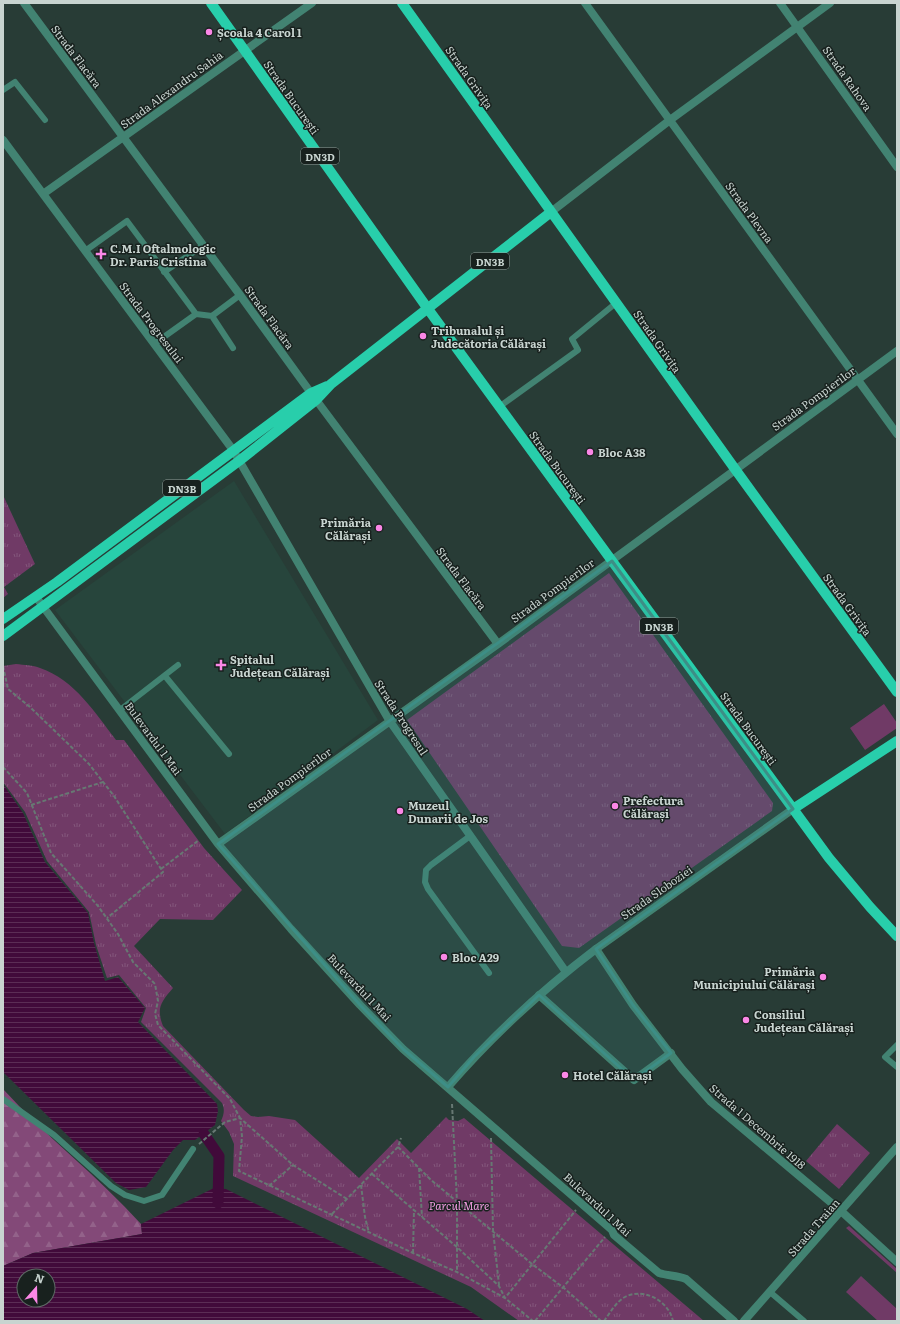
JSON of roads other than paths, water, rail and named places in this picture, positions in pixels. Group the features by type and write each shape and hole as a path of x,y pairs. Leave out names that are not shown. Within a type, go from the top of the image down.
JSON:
{"main road":[{"name":"Strada București","path":"211,3 428,309 829,858 870,907 897,936"},
{"name":"Strada Grivița","path":"402,3 735,469 897,692"},
{"name":"DN3B","path":"3,636 239,461 314,397 551,212"},
{"name":"DN3B","path":"3,619 233,450 314,397"},
{"name":"Strada Sloboziei","path":"793,808 897,741"}],"street":[{"name":"Strada Flacăra","path":"24,3 498,644"},
{"name":"Strada Alexandru Sahia","path":"43,194 312,3"},
{"name":"Strada Plevna","path":"584,3 897,434"},
{"name":"Strada Rahova","path":"780,3 897,167"},
{"path":"551,212 670,120 830,3"},
{"name":"Strada Progresului","path":"3,140 233,450 239,461"},
{"name":"Strada Pompierilor","path":"218,844 389,720 498,644 897,351"},
{"name":"Strada Progresul","path":"239,461 389,720 566,972"},
{"name":"Bulevardul 1 Mai","path":"36,596 218,844 291,929 360,1005 403,1049 612,1230 614,1235 659,1273 666,1276 679,1276 686,1279 734,1321"},
{"name":"Strada Sloboziei","path":"448,1087 474,1057 539,995 566,972 793,808"},
{"name":"Strada 1 Decembrie 1918","path":"596,949 633,1005 710,1102 842,1211 897,1262"},
{"path":"539,995 634,1080 671,1053"},
{"name":"Strada Traian","path":"744,1321 897,1147"}],"lane":[{"path":"3,90 15,82 45,120"},
{"path":"85,251 127,221 196,314"},
{"path":"164,272 204,245"},
{"path":"154,344 196,314 212,316 240,295"},
{"path":"499,406 578,350 572,339 616,303"},
{"path":"212,316 233,348"},
{"path":"120,710 178,666"},
{"path":"165,676 229,754"},
{"path":"470,836 431,865 426,870 424,876 428,888 489,973"},
{"path":"897,1045 886,1057 897,1067"},
{"path":"3,1099 54,1135 111,1186 125,1196 144,1201 162,1194 193,1149"},
{"path":"770,1292 804,1321"}],"waterway":[{"path":"204,1134 219,1156 218,1203"}],"place":[{"name":"Școala 4 Carol 1","path":"209,32"},
{"name":"C.M.I Oftalmologic Dr. Paris Cristina","path":"101,254"},
{"name":"Tribunalul și Judecătoria Călărași","path":"423,336"},
{"name":"Bloc A38","path":"590,452"},
{"name":"Primăria Călărași","path":"379,528"},
{"name":"Spitalul Județean Călărași","path":"221,665"},
{"name":"Prefectura Călărași","path":"615,806"},
{"name":"Muzeul Dunarii de Jos","path":"400,811"},
{"name":"Bloc A29","path":"444,957"},
{"name":"Primăria Municipiului Călărași","path":"823,977"},
{"name":"Consiliul Județean Călărași","path":"746,1020"},
{"name":"Hotel Călărași","path":"565,1075"}],"park label":[{"name":"Parcul Mare","path":"459,1205"}]}
